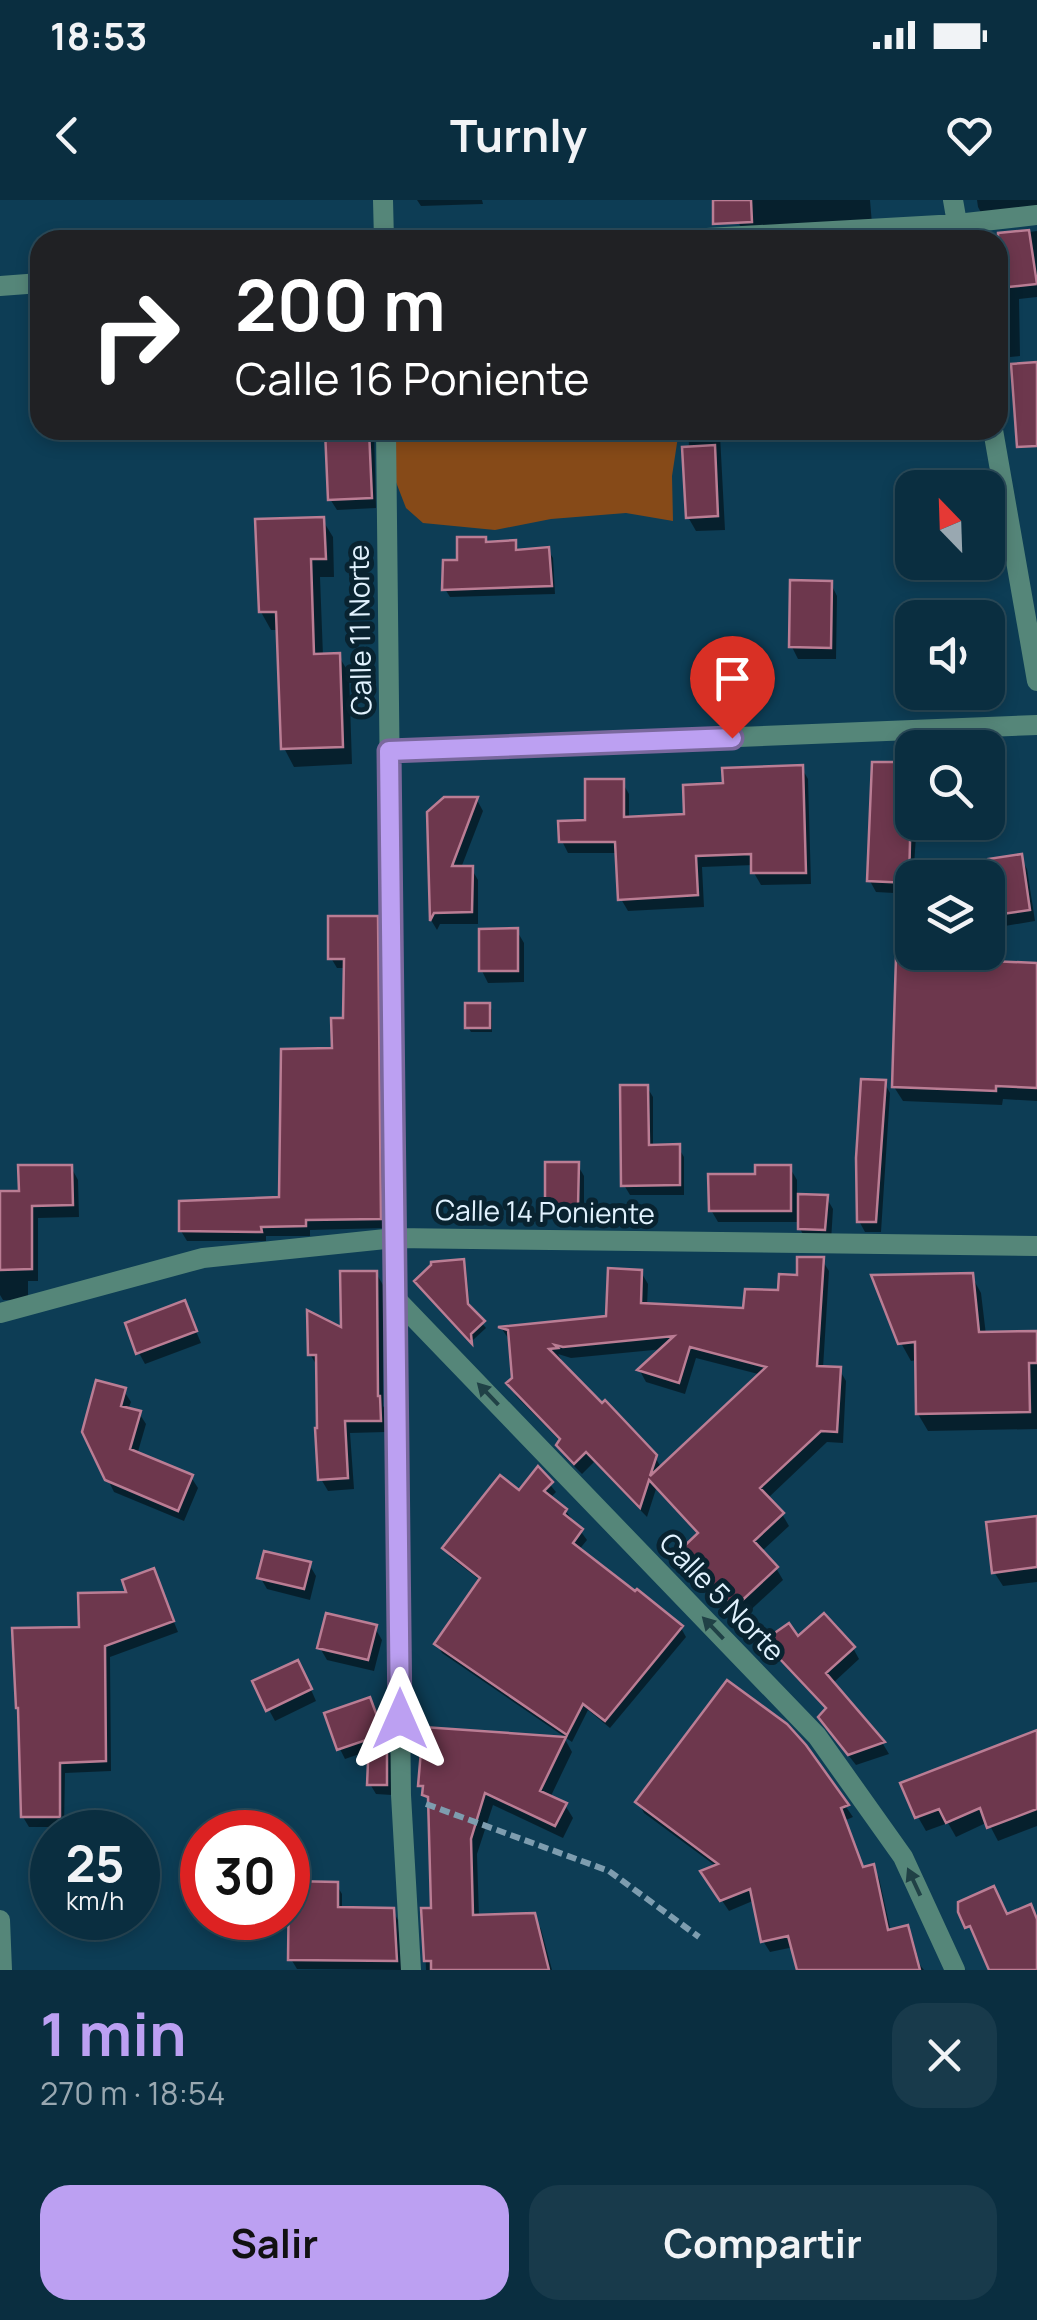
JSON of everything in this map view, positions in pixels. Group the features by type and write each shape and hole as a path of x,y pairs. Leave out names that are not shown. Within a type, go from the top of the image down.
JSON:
{"street":[{"path":"383,200 384,230"},
{"path":"953,200 958,230"},
{"path":"968,230 1037,216"},
{"path":"0,286 30,283"},
{"name":"Calle 11 Norte","path":"386,440 401,1795 412,1970"},
{"path":"995,440 1037,681"},
{"path":"389,751 1037,725"},
{"name":"Calle 14 Poniente","path":"0,1313 203,1258 396,1238 1037,1246"},
{"name":"Calle 5 Norte","path":"397,1300 817,1736 903,1858 956,1970"},
{"path":"0,1920 2,1970"}],"path":[{"path":"401,1795 609,1871 699,1937"}],"shaded area":[{"path":"393,440 677,440 672,476 673,521 626,513 551,519 495,530 423,523 406,508 394,477"}],"building":[{"path":"713,200 751,200 752,222 713,224"},
{"path":"1029,230 1037,284 1008,287 1008,232"},
{"path":"1037,362 1037,446 1017,447 1011,364"},
{"path":"325,440 369,440 372,498 328,500"},
{"path":"715,445 718,516 686,518 682,447"},
{"path":"324,517 326,559 311,559 314,654 340,653 343,747 281,749 276,612 259,612 255,519"},
{"path":"457,537 486,537 486,542 516,540 516,550 549,547 552,586 442,590 443,560 457,560"},
{"path":"790,580 832,581 831,648 789,647"},
{"path":"872,762 895,762 895,840 910,840 910,860 895,860 895,882 867,881"},
{"path":"803,765 806,873 751,873 751,854 696,856 698,895 618,900 615,842 559,842 558,821 585,820 585,779 624,779 624,817 684,814 683,785 723,783 722,768"},
{"path":"444,797 478,797 452,866 473,866 472,912 434,913 430,921 427,812"},
{"path":"1022,854 1030,910 1005,914 1005,860 988,859"},
{"path":"328,916 378,916 381,1219 306,1220 306,1226 261,1227 262,1232 179,1231 179,1201 279,1197 281,1049 332,1048 331,1018 343,1018 344,959 328,959"},
{"path":"518,928 518,971 479,971 479,929"},
{"path":"1005,962 1037,963 1037,1088 996,1086 996,1091 892,1087 896,970 1005,970"},
{"path":"465,1003 490,1003 490,1028 465,1028"},
{"path":"861,1079 886,1080 876,1222 857,1222"},
{"path":"620,1085 648,1085 649,1145 680,1144 680,1185 621,1186"},
{"path":"545,1162 579,1162 578,1207 545,1208"},
{"path":"18,1165 72,1165 73,1205 32,1206 32,1269 0,1270 0,1191 19,1191"},
{"path":"755,1165 791,1165 791,1211 709,1211 708,1174 755,1174"},
{"path":"798,1194 828,1195 825,1230 798,1229"},
{"path":"797,1257 824,1257 817,1366 841,1367 837,1432 821,1431 760,1488 784,1513 754,1541 778,1567 734,1608 679,1551 698,1533 649,1480 640,1508 586,1452 574,1464 556,1445 560,1439 506,1383 512,1378 508,1330 498,1327 606,1316 608,1268 642,1270 641,1303 743,1308 745,1289 778,1290 779,1274 797,1275","holes":["674,1336 637,1370 679,1383 690,1347 766,1367 650,1476 657,1455 549,1349 558,1348 555,1345"]},
{"path":"464,1259 468,1304 485,1321 471,1334 472,1344 414,1281 431,1262"},
{"path":"340,1271 377,1271 381,1421 345,1421 348,1478 318,1480 316,1355 308,1355 307,1310 341,1327"},
{"path":"973,1273 979,1332 1037,1331 1037,1363 1029,1363 1030,1412 916,1414 915,1342 898,1344 871,1275"},
{"path":"185,1300 197,1331 136,1354 125,1323"},
{"path":"96,1380 126,1388 121,1406 141,1411 130,1449 193,1475 178,1511 105,1480 82,1432"},
{"path":"538,1466 553,1482 544,1491 567,1509 564,1514 583,1529 573,1543 683,1626 605,1721 583,1704 567,1735 434,1644 480,1578 442,1548 500,1475 519,1490"},
{"path":"1037,1516 1037,1567 992,1573 986,1522"},
{"path":"264,1551 311,1562 304,1589 257,1578"},
{"path":"154,1568 174,1621 105,1646 106,1761 60,1763 60,1810 30,1810 30,1817 21,1817 12,1628 79,1627 78,1593 126,1592 122,1580"},
{"path":"326,1613 377,1625 368,1660 317,1648"},
{"path":"824,1613 855,1647 826,1673 885,1742 848,1755 818,1717 826,1708 763,1641 789,1623 798,1636"},
{"path":"298,1660 312,1689 266,1711 252,1681"},
{"path":"727,1680 787,1724 849,1805 841,1808 863,1867 874,1864 888,1930 908,1925 920,1970 797,1970 788,1936 761,1942 750,1889 720,1901 700,1871 718,1864 635,1802"},
{"path":"370,1697 387,1743 387,1785 367,1785 369,1739 337,1750 324,1713"},
{"path":"423,1727 566,1737 540,1791 567,1803 555,1826 485,1793 471,1839 473,1915 535,1913 549,1970 431,1970 431,1961 424,1961 421,1908 431,1908 428,1797 422,1795 423,1786 418,1786"},
{"path":"1037,1730 1037,1809 987,1828 980,1808 946,1823 939,1809 915,1818 900,1783"},
{"path":"310,1881 338,1882 338,1907 394,1908 397,1961 288,1960 288,1940 310,1940"},
{"path":"994,1886 1007,1914 1031,1904 1037,1919 1037,1970 989,1970 970,1926 965,1928 958,1902"}],"route":[{"path":"400,1719 389,751 732,738"}]}
